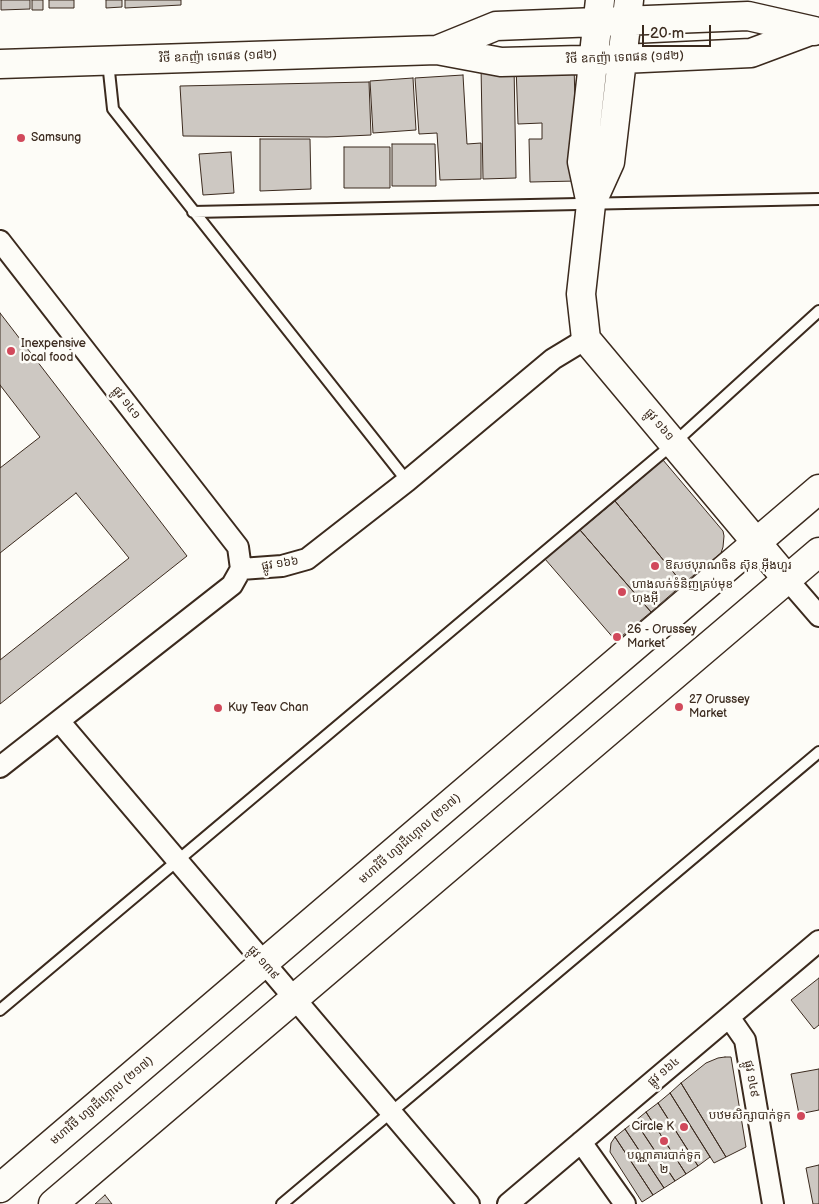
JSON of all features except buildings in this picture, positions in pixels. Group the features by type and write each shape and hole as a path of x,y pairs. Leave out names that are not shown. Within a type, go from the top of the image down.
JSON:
{"main road":[{"name":"វិថី ឧកញ៉ា ទេពផន (១៨២)","path":"437,50 496,26 599,11 628,10 748,16 814,31"},
{"path":"586,339 581,294 591,204 610,162 628,10"},
{"path":"591,204 582,162 599,11"},
{"name":"វិថី ឧកញ៉ា ទេពផន (១៨២)","path":"0,64 437,50 501,62 622,59 751,53 814,31"},
{"name":"ផ្លូវ ១៦១","path":"586,339 787,579"},
{"name":"មហាវិថី ហ្សាដឹហ្គោល (២១៧)","path":"0,1188 819,489"},
{"path":"53,1204 819,552"}],"street":[{"name":"ផ្លូវ ១៤១","path":"0,241 238,547 241,569"},
{"name":"ផ្លូវ ១៦៦","path":"241,569 282,566 307,559 407,481 553,359 586,339"},
{"path":"0,767 232,585 241,569"},
{"name":"ផ្លូវ ១៦១","path":"787,579 819,616"},
{"name":"ផ្លូវ ១៣៩","path":"59,720 469,1204"},
{"name":"ផ្លូវ ១៦៤","path":"508,1204 819,941"},
{"name":"ផ្លូវ ១៤៩","path":"728,1017 745,1040 773,1204"},
{"path":"582,1142 625,1204"}],"lane":[{"path":"108,61 112,109 407,481"},
{"path":"193,212 819,199"},
{"path":"0,1010 674,443 819,311"},
{"path":"282,1204 819,752"}],"place":[{"name":"Samsung","path":"21,138"},
{"name":"Inexpensive local food","path":"11,351"},
{"name":"ឱសថបុរាណចិន ស៊ុន អ៊ីងហួរ","path":"655,566"},
{"name":"ហាងលក់ទំនិញគ្រប់មុខ ហុងអ៊ី","path":"622,592"},
{"name":"26 - Orussey Market","path":"617,637"},
{"name":"27 Orussey Market","path":"679,707"},
{"name":"Kuy Teav Chan","path":"218,708"},
{"name":"បឋមសិក្សាបាក់ទូក","path":"801,1116"},
{"name":"Circle K","path":"684,1127"},
{"name":"បណ្ណាគារបាក់ទូក ២","path":"664,1141"}]}
